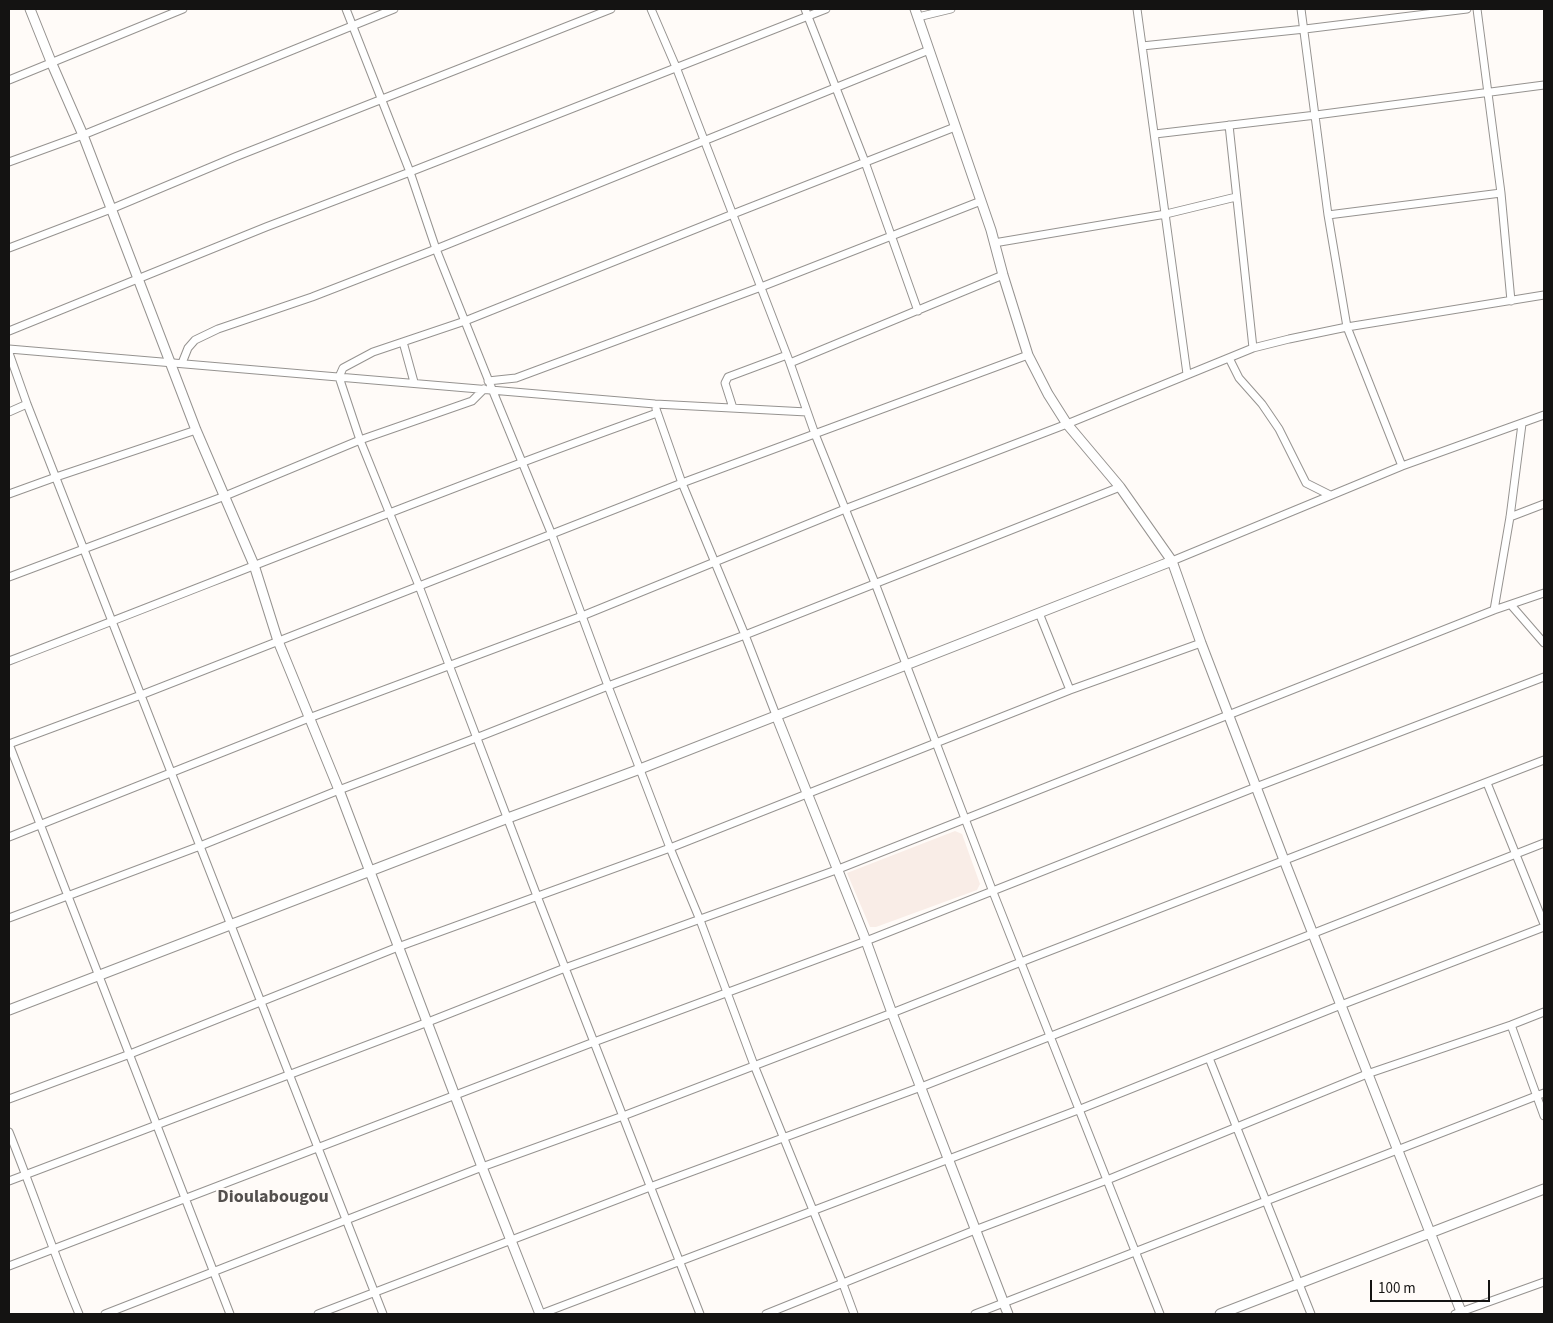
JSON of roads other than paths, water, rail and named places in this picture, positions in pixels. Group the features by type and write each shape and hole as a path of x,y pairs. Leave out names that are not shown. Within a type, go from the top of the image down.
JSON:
{"street":[{"path":"30,9 83,135 196,430 254,565 278,642 339,790 482,1167 540,1314 1078,1110 1544,925 1487,783"},
{"path":"9,80 183,9"},
{"path":"346,9 410,172 436,249 488,381 488,389 522,462 552,535 754,1065 854,1314"},
{"path":"9,162 83,135 352,24 394,9"},
{"path":"9,248 611,9"},
{"path":"651,9 676,67 787,354 806,412 907,665 1078,1110 1108,1180 1160,1314"},
{"path":"9,331 266,227 676,67 806,12 826,9"},
{"path":"952,9 916,13 981,202 1028,355 1048,394 1067,424 1120,487 1172,561 1256,788 1398,1150 1459,1313 1544,1282"},
{"path":"1137,9 1187,374"},
{"path":"1301,9 1328,215 1347,327 1402,466"},
{"path":"1142,46 1305,29 1467,9"},
{"path":"1476,9 1501,193 1511,301"},
{"path":"806,12 865,162 918,310"},
{"path":"182,362 188,348 195,340 218,329 436,249 929,50"},
{"path":"1155,134 1544,85"},
{"path":"1229,125 1253,348"},
{"path":"700,1314 476,738 419,586 360,440 339,377 343,368 373,352 465,321 956,127"},
{"path":"1328,215 1501,193"},
{"path":"994,243 1166,214 1236,197"},
{"path":"488,381 516,378 761,287 981,202"},
{"path":"790,363 1003,275"},
{"path":"9,836 309,718 582,616 846,509 1067,424 1253,348 1347,327 1544,295"},
{"path":"403,342 414,382"},
{"path":"383,1314 56,477 9,351 182,362 655,404 806,412"},
{"path":"733,408 725,383 728,377 787,354"},
{"path":"230,1314 9,744 278,642 682,483 1028,355"},
{"path":"1229,358 1239,378 1262,404 1279,430 1306,483 1330,495"},
{"path":"9,578 225,496 360,440 472,401 488,389"},
{"path":"9,412 28,404"},
{"path":"655,404 682,483 745,635 836,870 866,941 1008,1314"},
{"path":"9,661 389,512 658,414"},
{"path":"9,1010 907,665 1172,561 1402,466 1544,415"},
{"path":"1494,610 1510,517 1522,424"},
{"path":"9,494 196,430"},
{"path":"9,918 200,846 608,686 745,635 1120,487"},
{"path":"1510,517 1544,504"},
{"path":"9,1181 565,968 836,870 1494,610 1544,593"},
{"path":"1511,605 1544,643"},
{"path":"1039,613 1070,690"},
{"path":"9,1099 130,1054 398,947 670,848 1070,690 1201,643"},
{"path":"9,1266 594,1042 866,941 1544,677"},
{"path":"105,1314 482,1167 623,1116 892,1013 1544,760"},
{"path":"318,1314 921,1087 1544,844"},
{"path":"766,1314 976,1230 1108,1180 1367,1074 1544,1012"},
{"path":"1511,1025 1544,1116"},
{"path":"1209,1058 1311,1314"},
{"path":"974,1314 1544,1093"},
{"path":"9,1132 52,1249 79,1314"},
{"path":"1220,1314 1544,1189"}],"district":[{"name":"Dioulabougou","path":"273,1198"}]}
